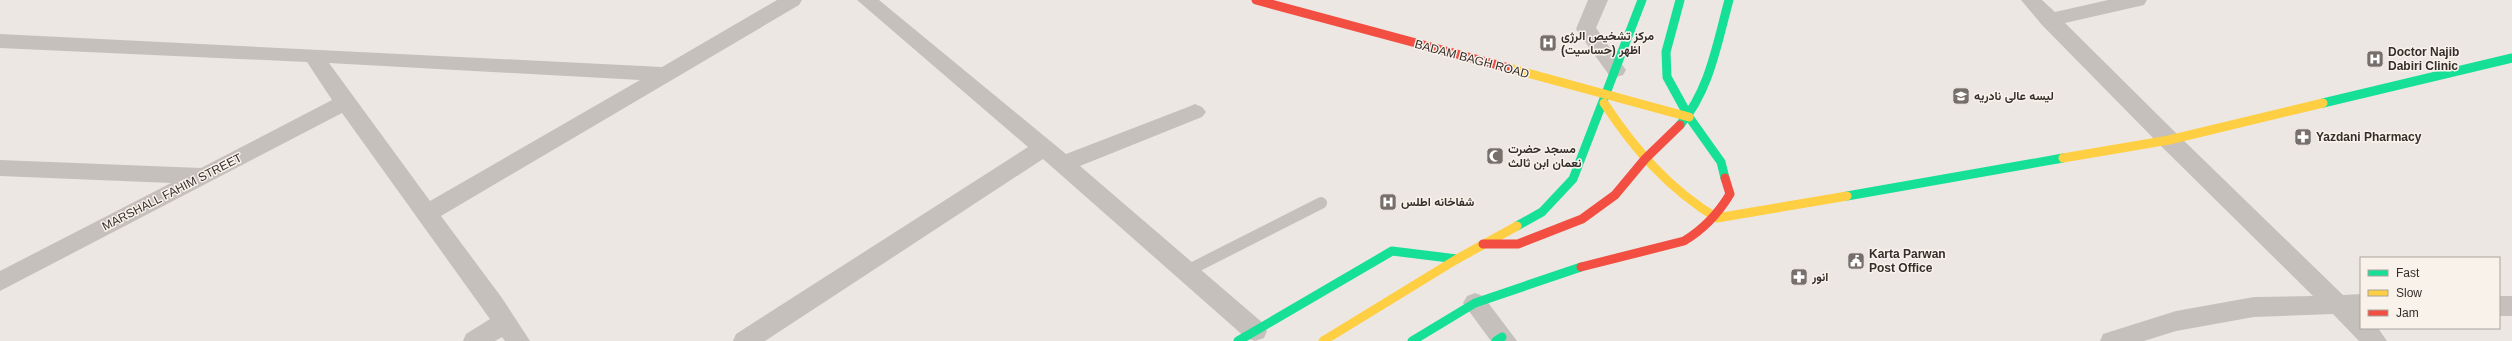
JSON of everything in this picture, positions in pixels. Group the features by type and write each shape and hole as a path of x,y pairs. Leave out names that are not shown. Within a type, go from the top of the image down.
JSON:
{"main road":[{"name":"BADAM BAGH ROAD","path":"1256,0 1605,99 1689,117"},
{"path":"1323,341 1457,259 1542,212 1573,179 1642,0"},
{"path":"1412,341 1475,302 1555,274 1684,240 1703,230 1717,218 1730,194 1721,162 1689,117 1667,77 1666,52 1680,0"},
{"path":"1483,244 1518,244 1582,219 1615,195 1645,159 1689,117 1707,78 1729,0"},
{"path":"1605,99 1621,130 1679,196 1696,209 1717,218 2169,140 2512,58"},
{"path":"1246,336 1392,251 1457,259"}],"street":[{"path":"428,213 792,0"},
{"path":"867,0 1064,164 1187,271 1246,336"},
{"path":"1598,0 1586,29 1616,70"},
{"path":"2031,0 2049,20 2169,140 2350,304 2360,324"},
{"path":"2049,20 2137,0"},
{"path":"0,41 313,55 666,74"},
{"path":"313,55 344,103 428,213 512,331 475,341"},
{"name":"MARSHALL FAHIM STREET","path":"0,282 344,103"},
{"path":"1064,164 1195,112"},
{"path":"745,341 1043,148"},
{"path":"0,168 202,176"},
{"path":"1475,302 1501,340"},
{"path":"2112,341 2176,321 2254,307 2350,304"},
{"path":"2500,306 2512,306"},
{"path":"2363,329 2375,341"}],"lane":[{"path":"1187,271 1321,203"}],"traffic: fast":[{"path":"1517,226 1542,212 1573,179 1642,0"},
{"path":"1680,0 1666,52 1667,77 1689,117 1721,162 1725,178"},
{"path":"1680,125 1690,113 1705,83 1729,0"},
{"path":"2323,103 2512,58"},
{"path":"1847,196 2063,158"},
{"path":"1238,341 1392,251 1457,259"},
{"path":"1412,341 1475,303 1555,274 1581,267"},
{"path":"1496,341 1502,337"}],"traffic: slow":[{"path":"1509,68 1689,117"},
{"path":"1604,103 1627,137 1653,168 1682,195 1717,218 1847,196"},
{"path":"2063,158 2169,140 2323,103"},
{"path":"1323,341 1457,259 1517,226"}],"traffic: jam":[{"path":"1256,0 1509,68"},
{"path":"1483,244 1518,244 1582,219 1615,195 1645,159 1680,125"},
{"path":"1581,267 1684,241 1699,232 1721,209 1730,194 1725,178"}],"place":[{"name":"مرکز تشخیص الرژی (حساسیت) اظهر","path":"1548,43"},
{"name":"Doctor Najib Dabiri Clinic","path":"2375,59"},
{"name":"لیسه عالی نادریه","path":"1961,96"},
{"name":"Yazdani Pharmacy","path":"2303,137"},
{"name":"مسجد حضرت نعمان ابن ثالث","path":"1495,156"},
{"name":"شفاخانه اطلس","path":"1388,202"},
{"name":"Karta Parwan Post Office","path":"1856,261"},
{"name":"انور","path":"1799,277"}]}
